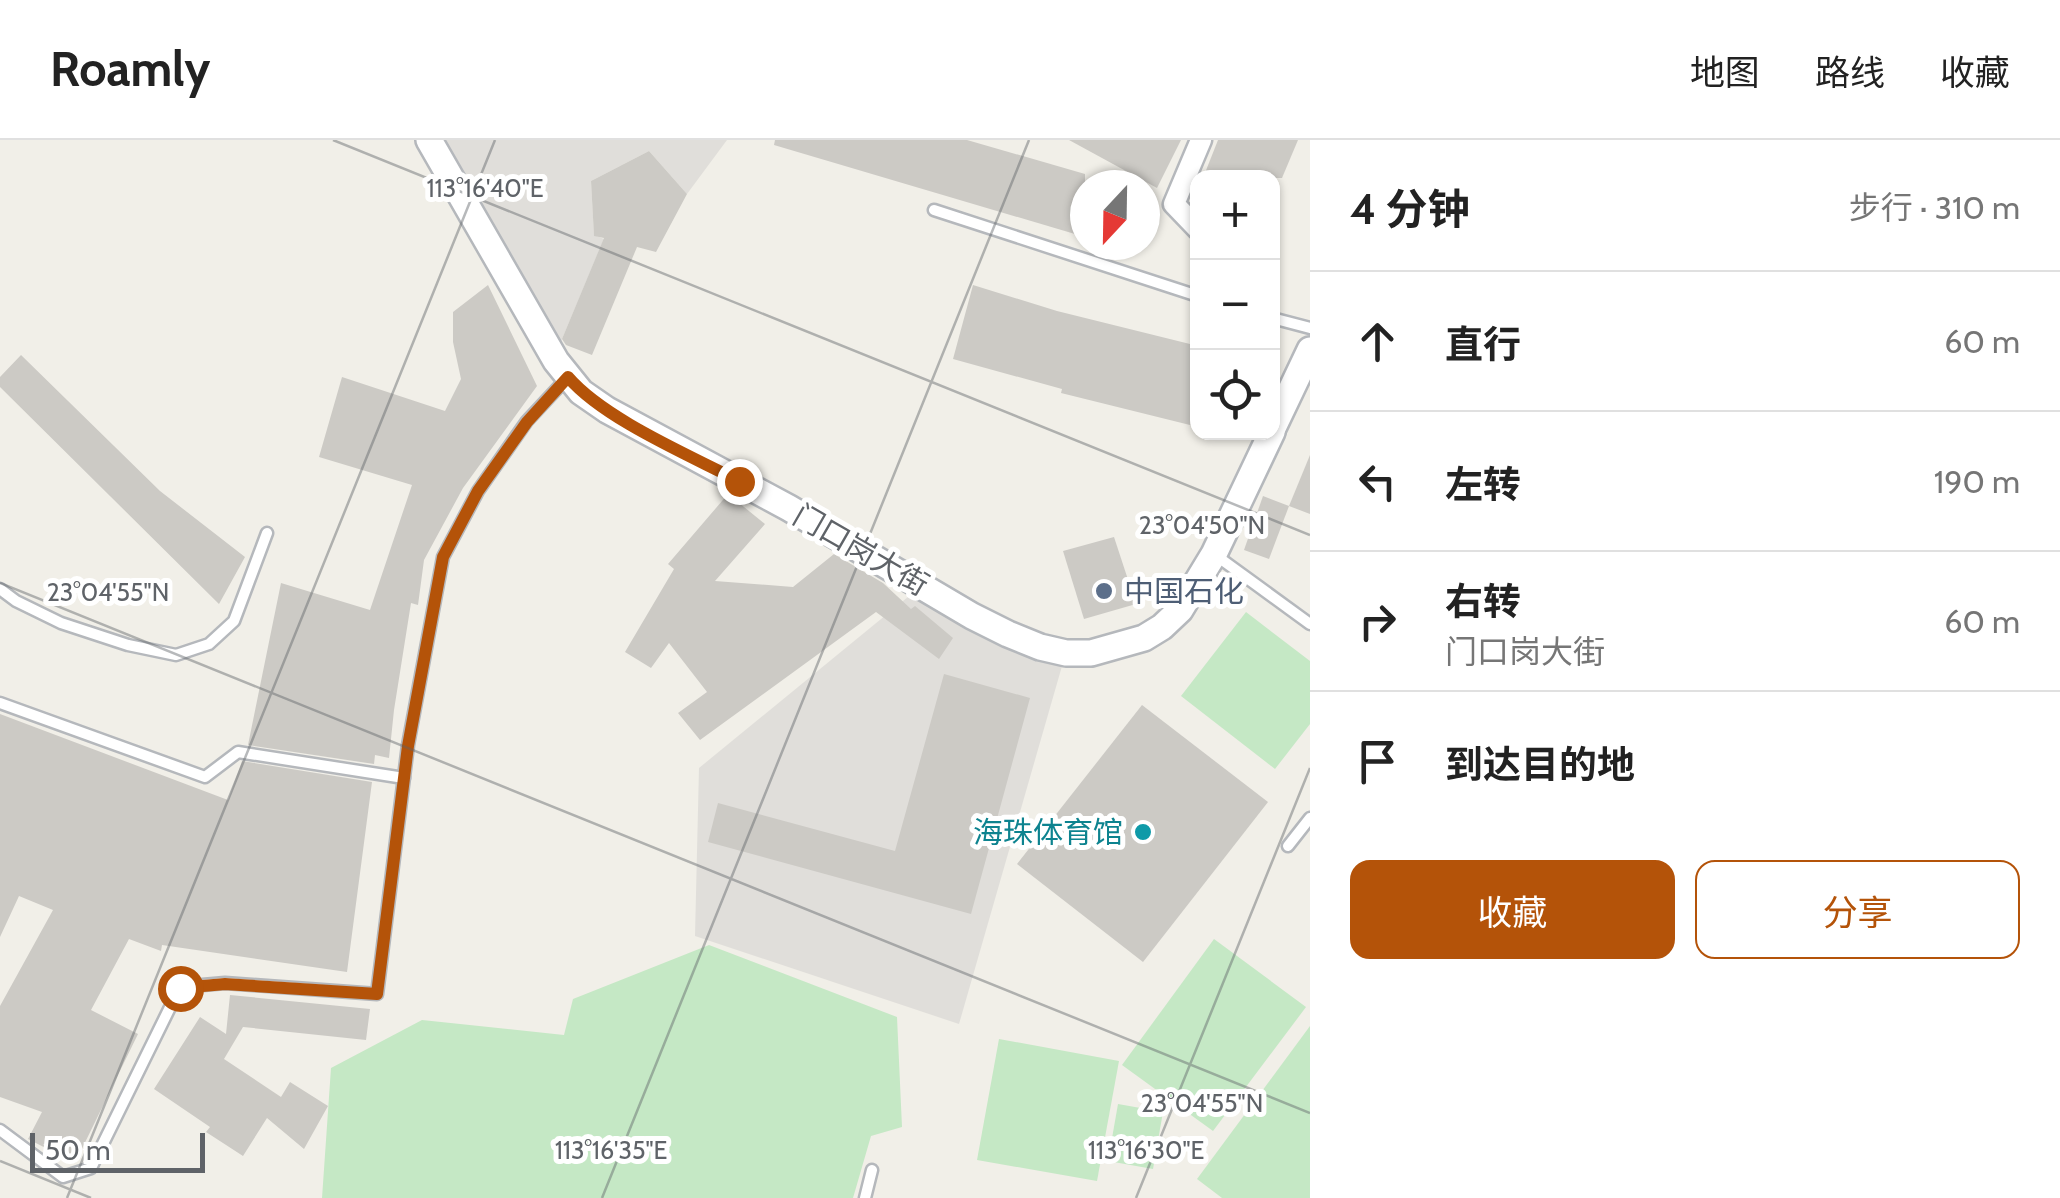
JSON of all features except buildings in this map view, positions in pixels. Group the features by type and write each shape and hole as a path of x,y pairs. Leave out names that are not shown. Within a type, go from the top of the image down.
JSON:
{"street":[{"name":"门口岗大街","path":"429,140 540,334 581,392 972,616 1040,647 1090,653 1144,638 1162,627 1180,610 1214,554 1268,440"},
{"path":"1190,221 1174,204 1201,140"},
{"name":"门口岗大街","path":"1280,415 1310,350"}],"lane":[{"path":"934,210 1190,293"},
{"path":"1280,320 1310,328"},
{"path":"0,1130 63,1177 91,1168 180,988 225,984 377,994 408,746 443,557 478,491 527,422 568,377"},
{"path":"0,589 16,602 62,623 128,645 176,655 209,644 234,621 266,533"},
{"path":"1214,554 1310,624"},
{"path":"0,703 205,777 238,752 404,778"},
{"path":"1288,846 1310,818"},
{"path":"865,1198 872,1170"}],"shaded area":[{"path":"446,140 727,140 687,194 649,151 591,181 594,235 604,239 560,344 463,179"},
{"path":"914,592 1062,666 959,1024 695,936 699,768"}],"green space":[{"path":"1246,612 1310,661 1310,724 1275,769 1181,696"},
{"path":"1214,939 1306,1007 1213,1131 1122,1065"},
{"path":"709,945 897,1017 902,1127 871,1136 853,1198 322,1198 331,1068 422,1020 564,1035 573,999"},
{"path":"1310,1026 1310,1198 1222,1198 1197,1179"},
{"path":"999,1039 1119,1061 1097,1181 977,1160"},
{"path":"1118,1104 1163,1112 1153,1169 1108,1161"}],"place":[{"name":"中国石化","path":"1104,591"},
{"name":"海珠体育馆","path":"1143,832"}],"route":[{"path":"180,988 225,984 377,994 408,746 443,557 478,491 527,422 568,377 581,392 607,410 739,481"}]}
